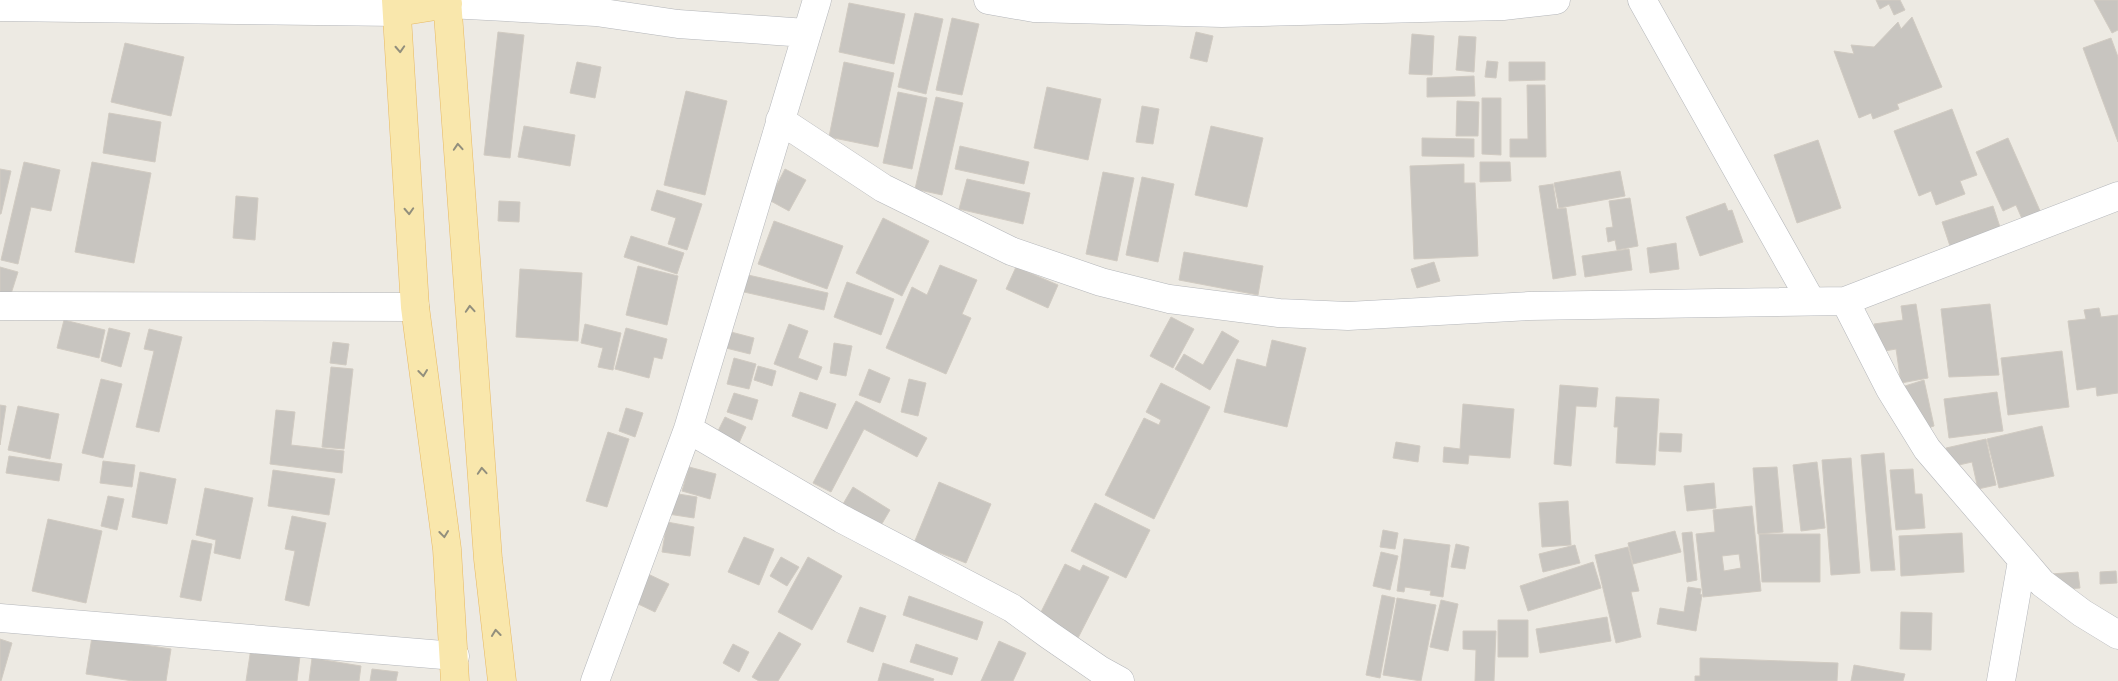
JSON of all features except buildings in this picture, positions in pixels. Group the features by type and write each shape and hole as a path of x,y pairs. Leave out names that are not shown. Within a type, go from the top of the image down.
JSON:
{"main road":[{"path":"455,669 446,550 415,307 397,6 447,2 488,559 502,681"}],"street":[{"path":"595,681 688,429 817,0"},
{"path":"988,0 1034,8 1222,14 1503,6 1556,0"},
{"path":"1642,0 1811,301"},
{"path":"447,2 596,12 678,24 806,33"},
{"path":"0,7 397,6"},
{"path":"780,120 883,188 1011,251 1101,282 1169,299 1279,313 1348,316 1528,306 1845,301 2118,196"},
{"path":"1845,301 1890,389 1927,448 2042,583 2082,613 2118,635"},
{"path":"0,306 415,307"},
{"path":"688,429 842,519 1012,608 1063,645 1120,681"},
{"path":"2001,681 2022,561"},
{"path":"0,618 455,669"}]}
